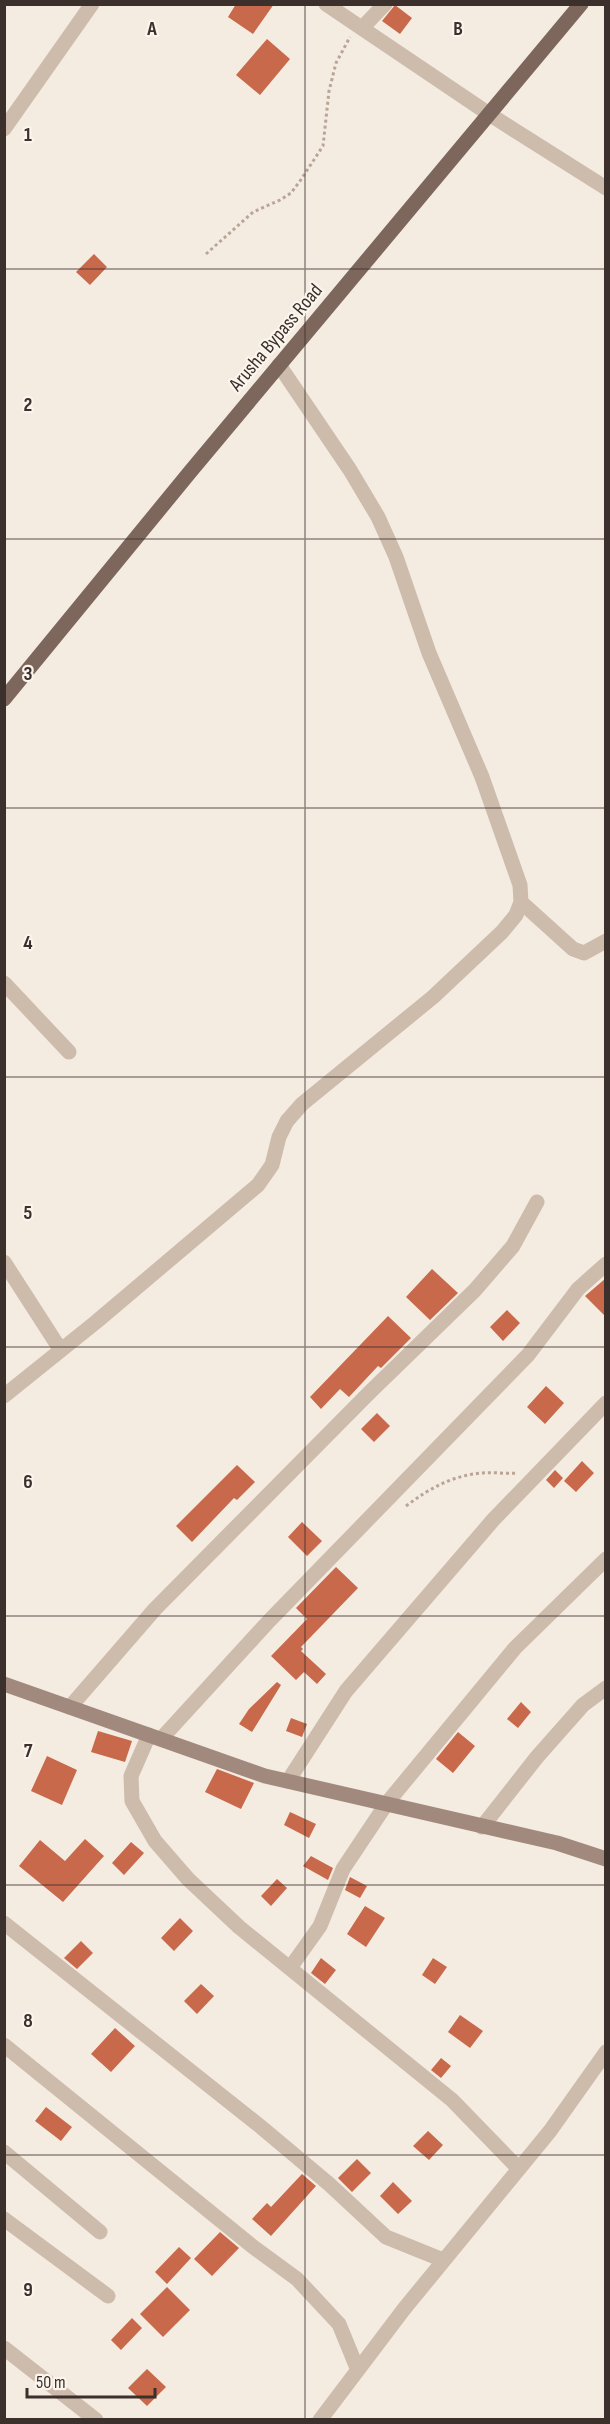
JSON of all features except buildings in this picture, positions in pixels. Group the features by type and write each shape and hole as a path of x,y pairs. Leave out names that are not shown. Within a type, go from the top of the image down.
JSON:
{"main road":[{"name":"Arusha Bypass Road","path":"4,699 581,4"}],"street":[{"path":"4,129 92,4"},
{"path":"326,4 489,114 606,188"},
{"path":"360,26 385,4"},
{"path":"4,1396 96,1322 258,1185 272,1165 279,1137 287,1121 302,1104 441,990 502,932 516,915 521,902 520,885 482,777 429,653 396,557 378,517 351,470 279,365"},
{"path":"521,902 573,949 585,953 606,941"},
{"path":"4,983 69,1052"},
{"path":"70,1707 155,1609 370,1392 475,1290 513,1246 537,1202"},
{"path":"5,1264 60,1349"},
{"path":"518,2168 452,2100 239,1927 205,1895 155,1841 132,1801 131,1776 155,1737 528,1355 578,1289 606,1264"},
{"path":"288,1781 346,1691 536,1473 606,1403"},
{"path":"290,1968 320,1926 343,1869 387,1803 515,1648 606,1559"},
{"path":"4,1684 265,1776 557,1843 606,1859"},
{"path":"482,1827 567,1722 583,1705 606,1688"},
{"path":"4,1923 261,2127 329,2184 386,2237 443,2260"},
{"path":"4,2045 297,2280 339,2324 357,2368"},
{"path":"320,2420 357,2368 550,2131 606,2052"},
{"path":"4,2152 100,2232"},
{"path":"4,2219 108,2296"},
{"path":"4,2348 96,2420"}],"path":[{"path":"206,254 253,212 291,193 300,181 323,146 329,91 336,63 360,26"},
{"path":"398,1511 429,1490 460,1476 484,1473 536,1473"}]}
